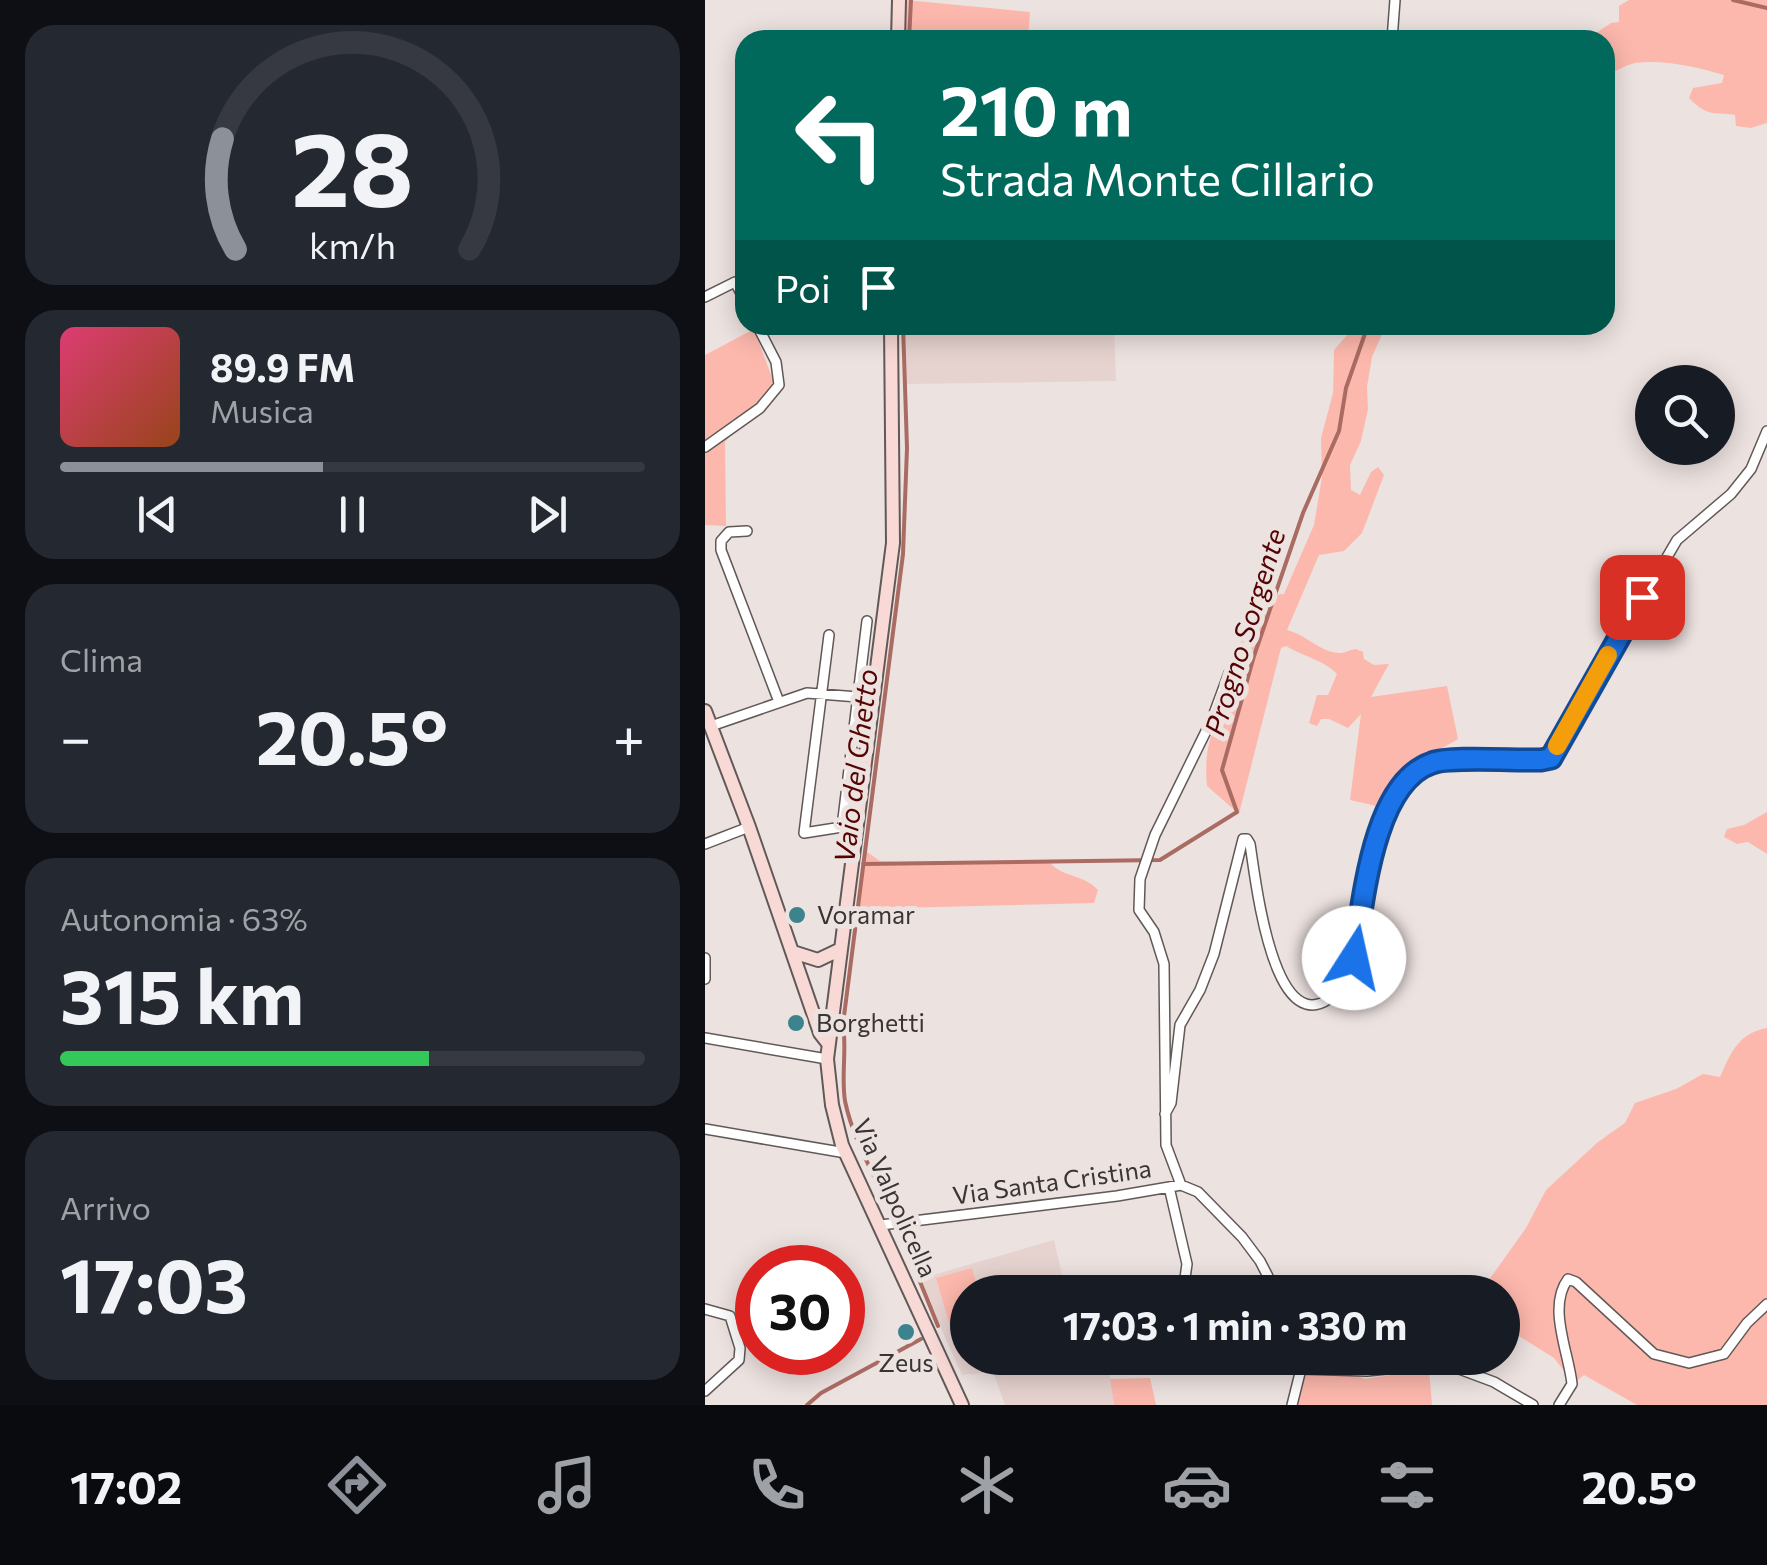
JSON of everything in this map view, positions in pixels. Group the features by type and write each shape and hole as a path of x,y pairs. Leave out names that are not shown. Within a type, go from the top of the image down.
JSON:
{"main road":[{"path":"898,30 899,0"},
{"path":"827,1042 893,543 891,335"},
{"path":"705,711 820,1033 827,1042"},
{"path":"793,952 817,960 839,950"},
{"name":"Via Valpolicella","path":"827,1042 832,1105 846,1153 962,1405"}],"street":[{"path":"1392,30 1395,0"},
{"path":"705,297 735,282"},
{"path":"705,447 761,408 779,385 780,372 762,335"},
{"path":"1165,1114 1171,1103 1180,1025 1214,954 1243,839 1247,838 1250,844 1267,945 1281,980 1300,999 1313,1003 1336,995 1348,980 1374,846 1393,796 1421,768 1439,761 1551,758 1677,540 1731,494 1751,469 1767,430"},
{"path":"747,531 729,532 721,541 721,550 779,702"},
{"path":"829,635 804,833 842,827 867,622"},
{"path":"1229,674 1213,719 1155,835 1140,879 1139,910 1154,932 1164,964 1166,1146 1185,1186 1242,1237 1268,1275"},
{"path":"711,726 807,692 858,697"},
{"path":"705,844 749,827"},
{"path":"705,958 705,978"},
{"path":"705,1038 827,1060"},
{"path":"705,1129 846,1153"},
{"name":"Via Santa Cristina","path":"881,1225 1185,1186"},
{"name":"Via Santa Cristina","path":"1169,1187 1187,1264 1185,1275"},
{"path":"1559,1405 1572,1384 1559,1304 1561,1288 1568,1279 1654,1354 1689,1362 1724,1354 1747,1322 1767,1304"},
{"path":"705,1309 730,1316 740,1348 739,1360 705,1391"},
{"path":"1293,1405 1299,1375"},
{"path":"1475,1375 1533,1405"},
{"path":"950,1405 956,1389"}],"shaded area":[{"path":"905,0 1030,12 1029,30 904,30"},
{"path":"1629,0 1767,0 1767,123 1751,128 1736,126 1735,115 1706,111 1689,98 1693,88 1722,83 1724,75 1657,62 1631,64 1615,71 1615,30 1601,30 1619,22 1619,6"},
{"path":"743,335 756,335 775,386 725,442 726,526 705,525 705,355"},
{"path":"902,335 1114,335 1116,381 904,384"},
{"path":"1347,335 1382,335 1372,357 1361,441 1350,465 1351,490 1360,495 1371,472 1378,467 1384,475 1362,533 1344,551 1319,555 1287,630 1326,650 1340,653 1356,649 1374,665 1389,664 1371,697 1447,686 1458,739 1422,760 1422,773 1415,774 1394,799 1398,811 1350,800 1361,714 1348,728 1329,719 1321,719 1317,726 1309,723 1317,695 1328,695 1337,674 1286,646 1281,648 1239,814 1207,786 1210,739 1251,616 1268,595 1284,594 1314,525 1322,477 1321,438 1333,393 1334,350"},
{"path":"1767,812 1767,854 1748,842 1737,844 1724,837 1727,829"},
{"path":"864,850 880,861 896,862 1048,861 1098,890 1094,903 856,909"},
{"path":"1767,1028 1767,1405 1637,1405 1584,1375 1574,1383 1554,1358 1520,1337 1520,1275 1492,1275 1526,1228 1546,1190 1625,1123 1635,1103 1676,1089 1703,1074 1720,1077 1732,1052 1757,1031"},
{"path":"1054,1240 1062,1275 950,1275 950,1348 919,1279"},
{"path":"972,1268 974,1275 950,1275 950,1326 936,1278"},
{"path":"994,1375 1110,1375 1114,1405 1005,1405"},
{"path":"1307,1375 1354,1375 1365,1379 1430,1375 1432,1405 1294,1405 1302,1377"},
{"path":"1150,1378 1156,1405 1114,1405 1110,1379"}],"waterway":[{"name":"Vaio del Ghetto","path":"910,30 911,0"},
{"path":"1733,0 1767,8"},
{"name":"Vaio del Ghetto","path":"887,1203 848,1114 843,1024 903,554 907,448 903,335"},
{"name":"Progno Sorgente","path":"863,864 1160,860 1237,812 1222,770 1254,656 1303,513 1339,431 1346,388 1365,335"},
{"name":"Vaio del Ghetto","path":"899,1230 938,1326"},
{"name":"Vaio del Ghetto","path":"807,1405 821,1393 921,1339"}],"slow traffic":[{"path":"1557,746 1608,655"}],"place":[{"name":"Voramar","path":"797,915"},
{"name":"Borghetti","path":"796,1023"},
{"name":"Zeus","path":"906,1332"}],"route":[{"path":"1354,958 1374,846 1393,796 1430,763 1551,758 1642,597"}]}
